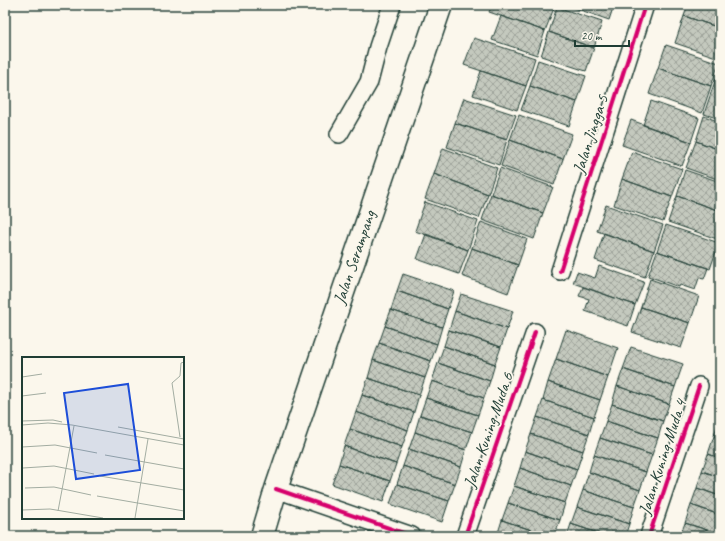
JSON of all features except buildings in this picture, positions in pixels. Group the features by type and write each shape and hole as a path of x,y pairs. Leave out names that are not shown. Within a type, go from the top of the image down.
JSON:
{"main road":[{"name":"Jalan Serampang","path":"262,536 276,489 440,5"},
{"name":"Jalan Serampang","path":"257,536 269,510"}],"street":[{"path":"339,134 369,82 378,47 392,5"},
{"name":"Jalan Jingga 5","path":"560,271 645,5"},
{"name":"Jalan Kuning Muda 6","path":"465,536 535,332"},
{"name":"Jalan Kuning Muda 4","path":"649,536 699,386"},
{"path":"276,489 412,536"}],"cycle path":[{"path":"560,271 645,5"},
{"path":"465,536 535,332"},
{"path":"649,536 699,386"},
{"path":"276,489 412,536"}]}
